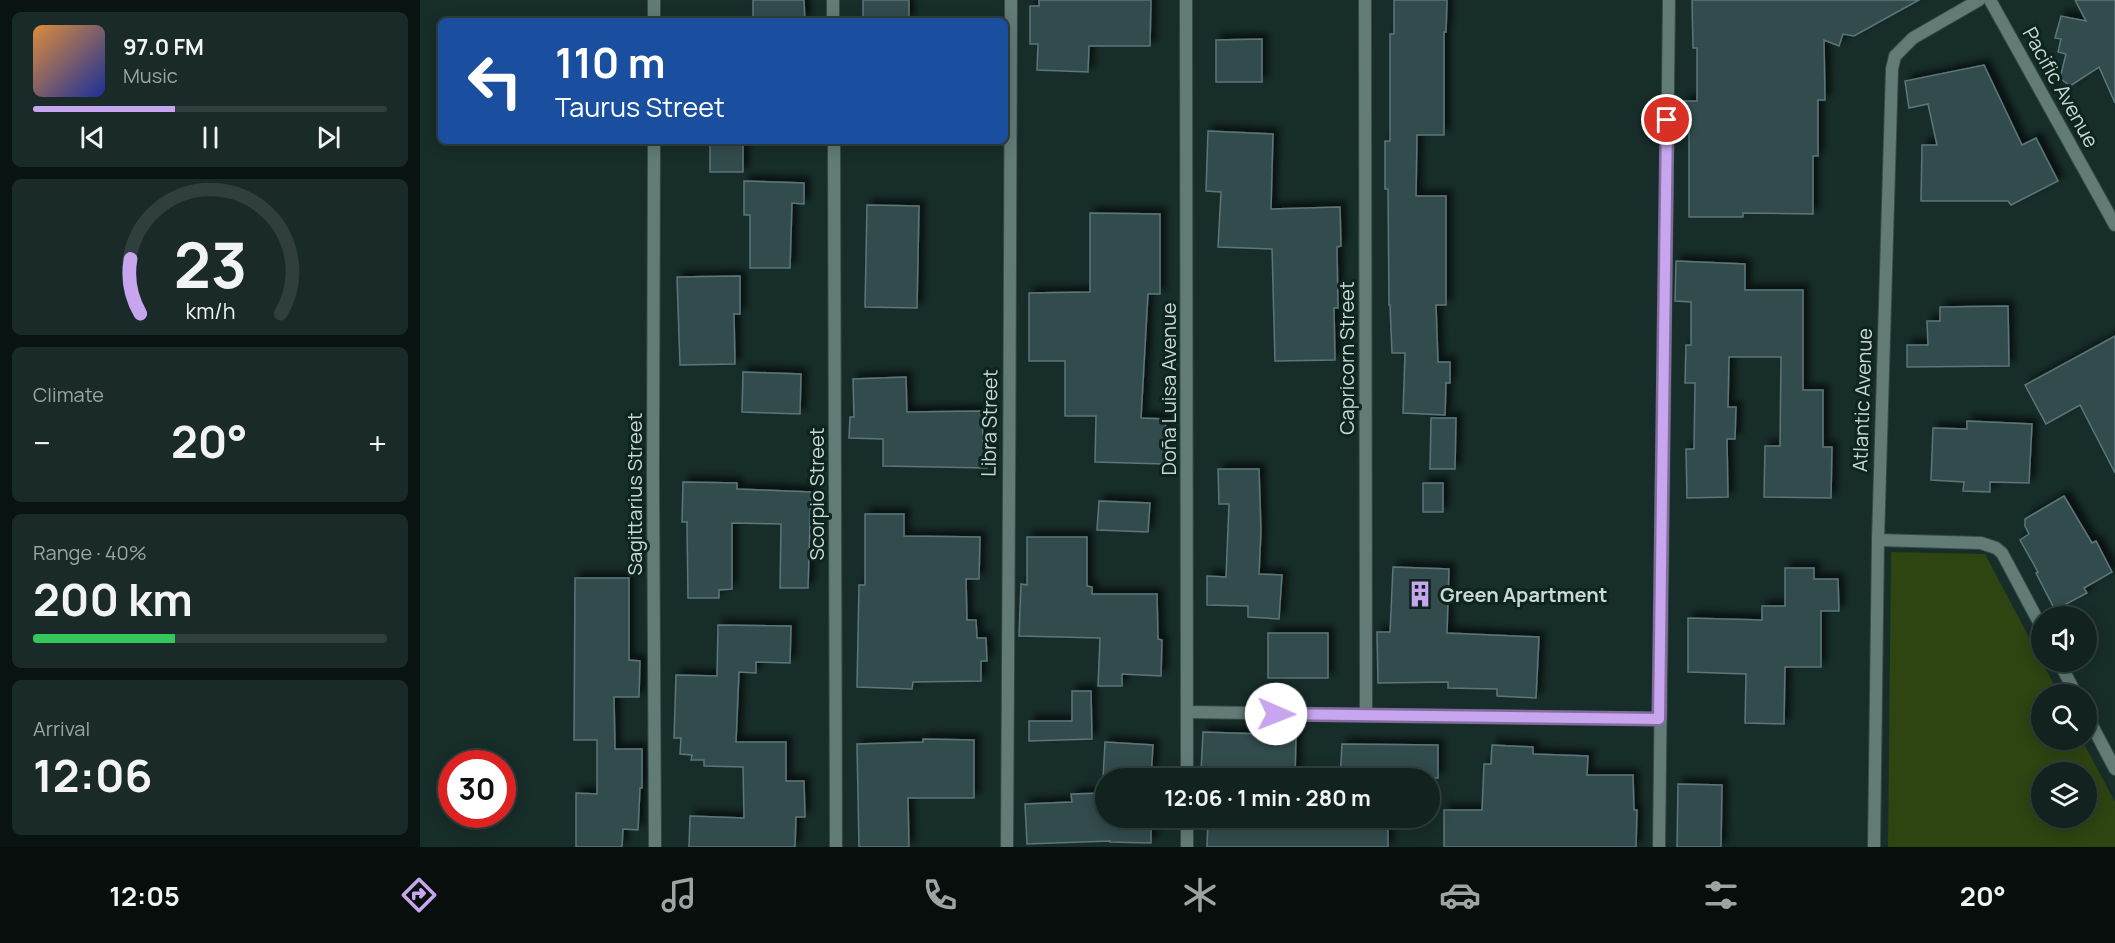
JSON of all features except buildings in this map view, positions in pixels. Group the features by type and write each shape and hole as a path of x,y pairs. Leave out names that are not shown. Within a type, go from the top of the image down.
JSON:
{"street":[{"path":"654,0 654,18"},
{"path":"833,0 833,18"},
{"name":"Libra Street","path":"1007,847 1011,0"},
{"name":"Doña Luisa Avenue","path":"1186,0 1187,768"},
{"name":"Capricorn Street","path":"1365,0 1366,715"},
{"path":"1659,847 1669,0"},
{"name":"Atlantic Avenue","path":"1874,847 1878,540 1892,69 1895,56 1913,38 1979,0"},
{"name":"Pacific Avenue","path":"1990,0 2115,225"},
{"name":"Sagittarius Street","path":"654,144 655,847"},
{"name":"Scorpio Street","path":"834,144 836,847"},
{"path":"1878,540 1981,543 1996,548 2005,559 2031,607"},
{"path":"1187,712 1659,719"},
{"path":"2097,735 2115,769"},
{"path":"1187,828 1187,847"}],"green space":[{"path":"1891,552 1985,554 2031,641 2031,672 2047,672 2054,684 2031,684 2031,750 2087,750 2094,762 2031,762 2031,828 2097,828 2097,768 2115,802 2115,847 1888,847"}],"place":[{"name":"Green Apartment","path":"1420,594"}],"route":[{"path":"1276,714 1659,719 1667,120"}]}
